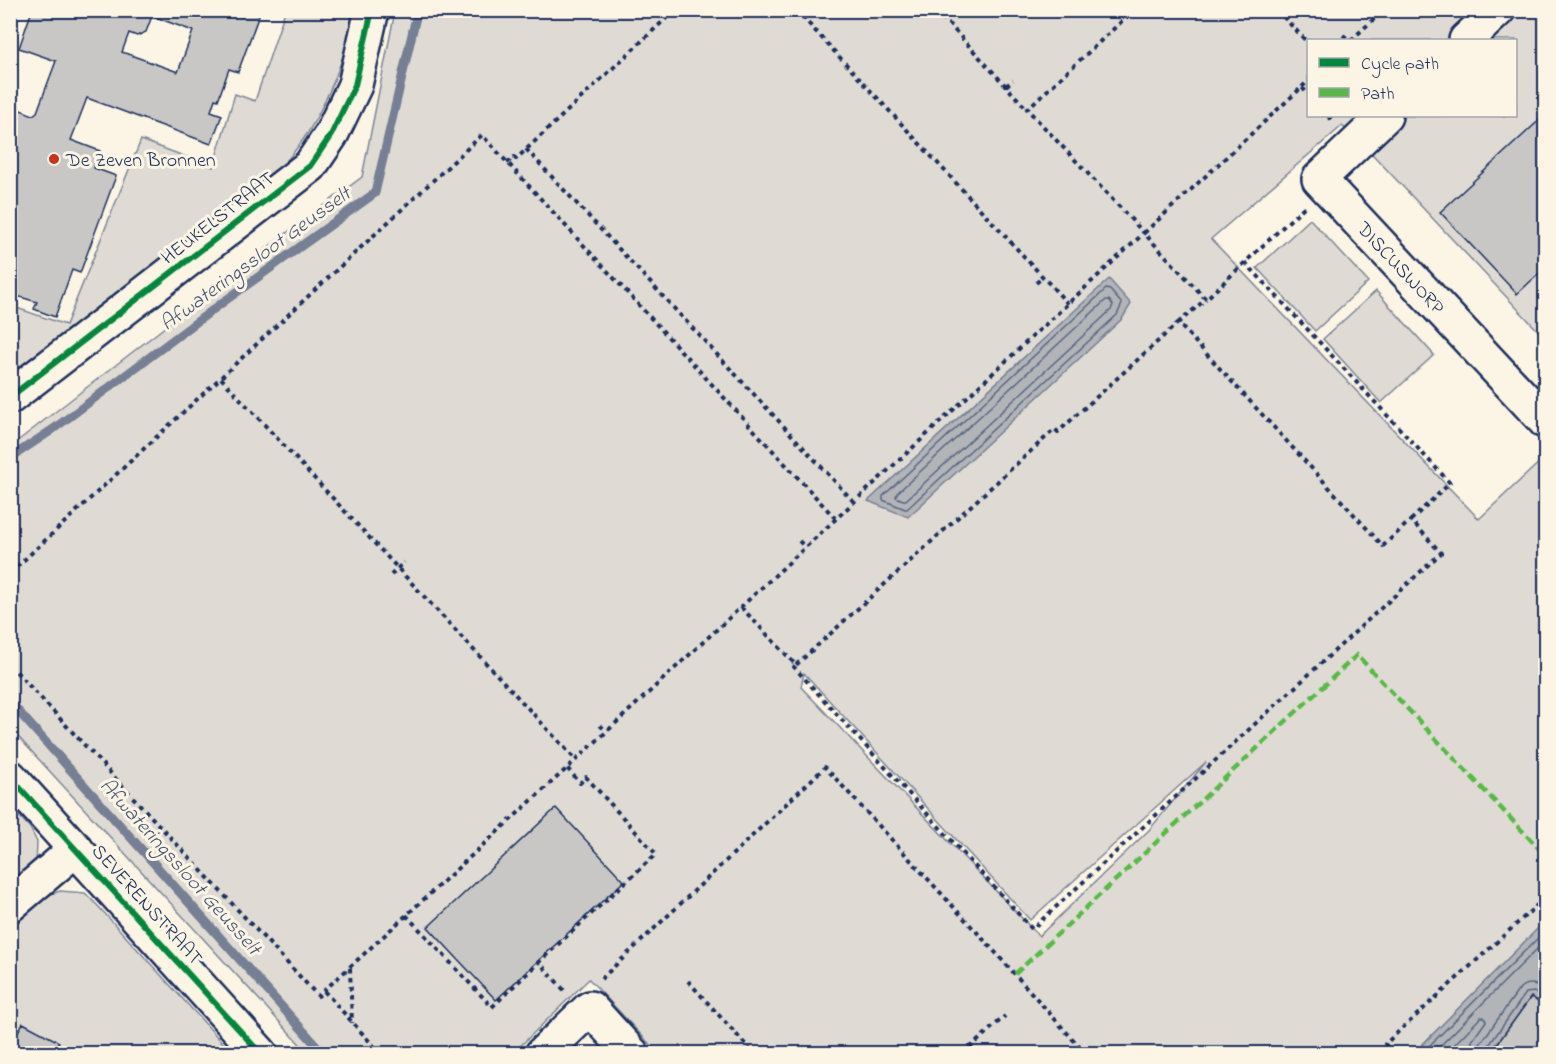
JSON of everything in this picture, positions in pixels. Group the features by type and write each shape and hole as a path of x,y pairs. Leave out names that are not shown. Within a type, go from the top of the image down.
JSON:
{"street":[{"name":"HEUKELSTRAAT","path":"10,397 310,166 331,135 355,85 372,10"},
{"path":"1467,39 1498,10"},
{"path":"1326,186 1319,179 1384,117"},
{"name":"DISCUSWORP","path":"1326,186 1545,423"},
{"name":"SEVERENSTRAAT","path":"10,777 261,1053"},
{"path":"10,905 76,849"},
{"path":"542,1053 581,1008 590,1008 632,1053"}],"path":[{"path":"507,163 514,157 516,159 675,10"},
{"path":"796,10 1068,304"},
{"path":"936,10 1206,299"},
{"path":"1027,109 1134,10"},
{"path":"1277,10 1307,43"},
{"path":"1351,39 1384,10"},
{"path":"1343,35 1349,39"},
{"path":"1006,86 1012,80"},
{"path":"10,665 144,804 318,996 1307,82"},
{"path":"1302,87 1307,94"},
{"path":"10,573 482,135 836,518"},
{"path":"526,149 831,473 854,502"},
{"path":"796,665 1055,429 1058,432 1206,299 1326,186"},
{"path":"1178,323 1383,546 1412,520 1450,483 1245,262"},
{"path":"1036,283 1043,277"},
{"path":"221,378 576,760"},
{"path":"741,606 1032,929 1441,553 1412,520"},
{"path":"799,541 805,547"},
{"path":"391,575 404,561"},
{"path":"600,724 606,731"},
{"path":"539,962 581,1008 825,767 1086,1053"},
{"path":"406,915 492,1007 656,854 586,777 580,783 567,768"},
{"path":"1393,1053 1385,1044 1545,897"},
{"path":"350,967 352,1023"},
{"path":"688,981 754,1053"},
{"path":"324,991 381,1053"},
{"path":"963,1053 1005,1016"}],"shaded area":[{"path":"285,11 356,11 343,58 331,87 309,131 297,148 256,195 11,375 11,306 66,325 141,140 213,167 235,94 255,101"},
{"path":"395,11 1545,11 1545,338 1359,140 1342,126 1211,239 1479,519 1545,457 1545,926 1543,924 1416,1053 658,1053 589,979 513,1053 308,1053 11,729 11,446 362,177","holes":["804,673 1030,920 1206,762 1149,830 1039,936 801,687"]},
{"path":"1310,219 1368,282 1315,331 1257,268"},
{"path":"1376,291 1434,355 1381,403 1323,339"},
{"path":"10,806 30,828 37,842 36,866 10,891"},
{"path":"60,891 85,893 232,1053 11,1054 11,927 46,896"}],"water":[{"path":"1109,279 1131,304 1122,319 908,517 868,501"},
{"path":"1543,923 1546,926 1545,1008 1531,997 1490,1053 1416,1053 1415,1052"}],"building":[{"name":"De Zeven Bronnen","path":"32,10 256,10 260,12 238,72 229,69 218,100 215,99 211,111 222,115 211,144 87,98 71,140 100,151 94,168 116,176 80,273 72,270 55,317 34,309 37,302 10,294 10,94 18,109 33,115 37,112 56,61 19,48","holes":["152,16 193,31 178,72 122,52 129,33 137,36 146,32"]},
{"path":"1546,114 1546,267 1517,294 1440,212"},
{"path":"556,808 624,881 496,1000 428,927"},
{"path":"1531,997 1546,1008 1546,1054 1490,1054"},
{"path":"23,1023 59,1042 52,1054 10,1054 10,1046"}],"waterway":[{"name":"Afwateringssloot Geusselt","path":"10,458 52,430 226,300 375,193 416,17"},
{"name":"Afwateringssloot Geusselt","path":"10,702 324,1054"}],"marked path":[{"path":"1015,974 1357,655 1546,856"}],"cycle path":[{"path":"10,397 310,166 331,135 355,85 372,10"},
{"path":"10,777 261,1054"}],"place":[{"name":"De Zeven Bronnen","path":"54,159"}]}
